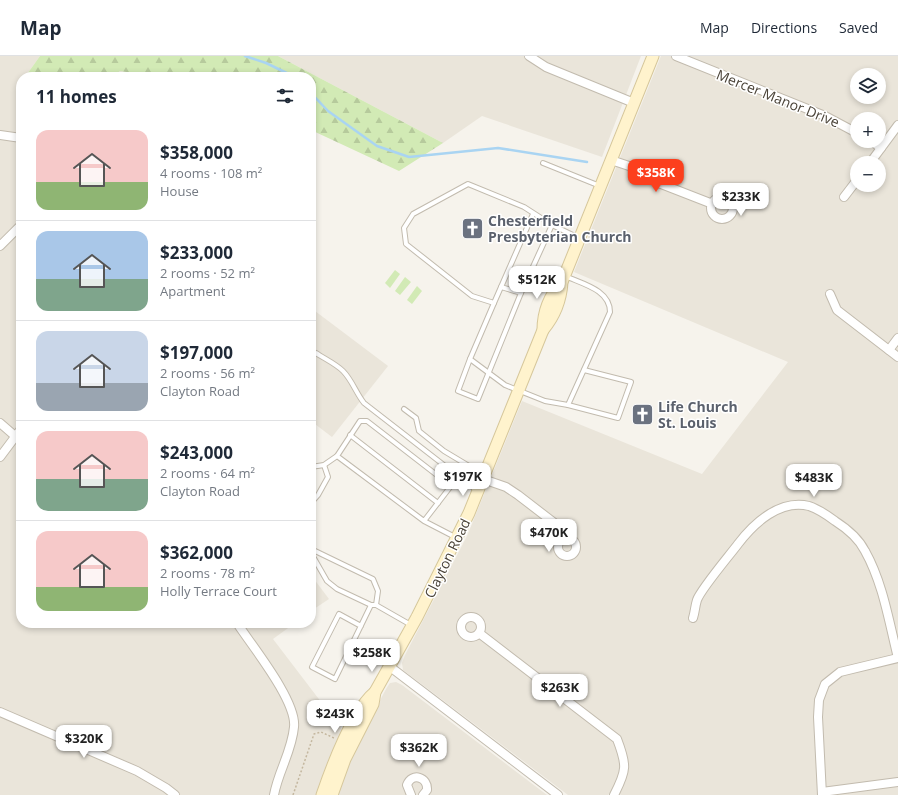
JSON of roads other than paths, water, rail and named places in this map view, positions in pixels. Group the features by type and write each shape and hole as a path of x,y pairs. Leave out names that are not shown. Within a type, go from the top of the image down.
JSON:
{"main road":[{"name":"Clayton Road","path":"332,795 345,759 374,704 375,692 412,626 457,538 478,492 543,330 551,321 561,295 563,279 653,56"},
{"name":"Clayton Road","path":"322,795 344,740 366,699 375,692"}],"street":[{"path":"529,56 546,67 634,103"},
{"name":"Mercer Manor Drive","path":"676,56 825,116 850,128"},
{"path":"886,141 898,125"},
{"path":"0,135 16,137"},
{"path":"875,156 881,148"},
{"path":"611,160 638,169 656,182 710,203"},
{"path":"844,197 850,189"},
{"path":"0,246 16,230"},
{"path":"830,294 837,310 898,357"},
{"path":"889,350 898,338"},
{"path":"0,423 15,436 0,457"},
{"path":"484,477 506,487 557,525 563,538"},
{"path":"694,618 697,599 744,536 766,515 782,508 808,506 840,524 864,549 880,587 898,658 840,672 825,684 819,700 818,717 822,793 898,782"},
{"path":"240,628 275,679 291,707 293,716 294,726 292,742 282,766 274,795"},
{"path":"479,633 617,739 624,757 624,775 614,795"},
{"path":"389,666 558,795"},
{"path":"0,712 137,771 175,795"},
{"path":"411,795 407,785 411,779 417,777 423,779 427,784 427,790 423,795"}],"lane":[{"path":"542,163 600,186"},
{"path":"494,303 472,296 406,244 404,228 413,214 468,184 524,207 552,225 580,238"},
{"path":"533,214 470,359 458,391 478,399 490,374 521,293 552,225"},
{"path":"563,279 606,296 610,303 610,312 568,405"},
{"path":"502,287 521,293"},
{"path":"316,354 343,370 364,403 478,492"},
{"path":"470,359 506,385 545,401 568,405 618,418 631,382 584,370"},
{"path":"404,409 416,418 419,431 444,451 484,477"},
{"path":"316,466 324,465 337,456 360,421 367,421 451,486 424,521"},
{"path":"350,435 438,503"},
{"path":"337,456 424,521 457,538"},
{"path":"316,497 328,477 324,465"},
{"path":"316,551 373,579 378,590 373,605 335,679 312,667 339,614 361,626"},
{"path":"316,561 327,580 337,589 373,605 412,626"}],"waterway":[{"path":"245,56 266,63 285,72"},
{"path":"316,98 328,111 377,146 409,157 498,148 587,162"}],"place":[{"name":"Chesterfield Presbyterian Church","path":"473,228"},
{"name":"Life Church St. Louis","path":"643,414"}]}
